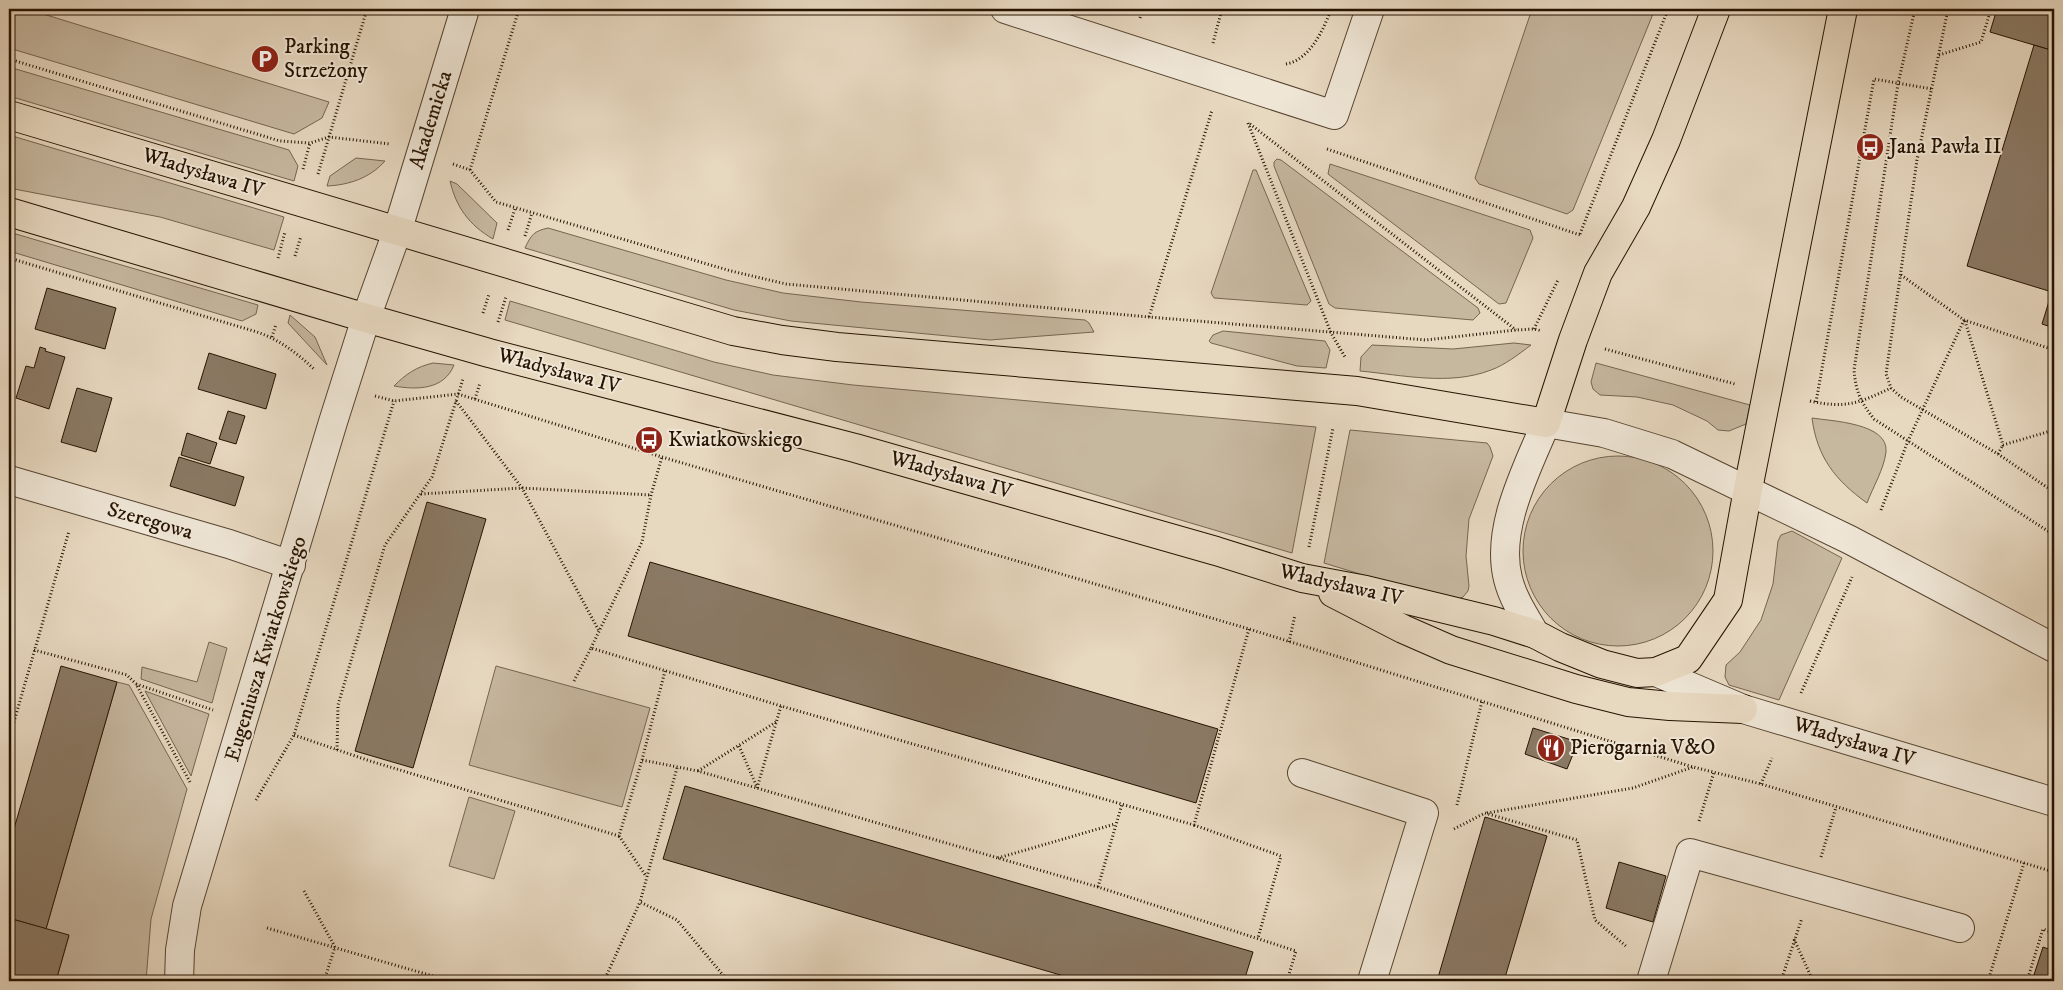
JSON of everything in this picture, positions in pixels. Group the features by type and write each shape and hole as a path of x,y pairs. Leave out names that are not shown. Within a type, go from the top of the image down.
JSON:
{"main road":[{"path":"1546,423 1573,340 1598,273 1636,207 1666,140 1716,9"},
{"path":"1656,672 1688,659 1728,600 1748,489 1843,9"},
{"name":"Władysława IV","path":"9,116 397,232 756,336 837,347 1357,391 1546,423"},
{"name":"Władysława IV","path":"9,212 366,318 864,451 1216,551 1302,578 1366,590 1494,620 1535,634 1560,647 1602,664 1637,673 1656,672"},
{"path":"1302,578 1403,630 1443,647 1576,689 1628,702 1743,709"}],"street":[{"name":"Akademicka","path":"397,232 465,9"},
{"path":"1005,9 1334,115 1370,9"},
{"path":"366,318 397,232"},
{"name":"Eugeniusza Kwiatkowskiego","path":"179,981 180,950 187,906 366,318"},
{"path":"1535,634 1521,610 1508,580 1504,548 1515,498 1546,423 1604,434 1672,454 1748,489 1850,540 2054,648"},
{"name":"Szeregowa","path":"9,480 229,544 291,565"},
{"name":"Władysława IV","path":"1656,672 1743,709 2054,802"},
{"path":"1302,773 1424,813 1372,981"},
{"path":"1651,981 1690,853 1960,928"}],"path":[{"path":"317,178 367,9"},
{"path":"470,170 519,9"},
{"path":"1222,9 1210,52 1222,80"},
{"path":"1284,64 1292,63 1307,52 1325,28 1331,9"},
{"path":"1576,243 1668,9"},
{"path":"1915,9 1898,84 1854,370 1856,388 1861,402 1874,419 2054,535"},
{"path":"1948,9 1917,160 1886,374 1891,388 1901,397 1998,454 2054,492"},
{"path":"1939,55 1981,42 1991,9"},
{"path":"1212,42 1222,46"},
{"path":"9,59 280,141 310,143 329,137 393,145 421,153 470,170 496,202 515,209 731,271 786,284 1426,340 1516,330 1534,329 1542,331"},
{"path":"1816,402 1874,79 1932,89"},
{"path":"1149,317 1212,109 1221,112"},
{"path":"1248,122 1266,129"},
{"path":"1248,122 1516,330"},
{"path":"1248,122 1331,333 1345,357 1344,363"},
{"path":"301,174 310,143"},
{"path":"1321,147 1580,235"},
{"path":"507,234 515,209"},
{"path":"524,239 532,213"},
{"path":"279,252 286,227"},
{"path":"295,256 302,231"},
{"path":"9,258 272,337 297,353 317,372"},
{"path":"1900,275 1964,320 2054,350"},
{"path":"1534,329 1559,277"},
{"path":"483,313 489,294"},
{"path":"499,318 505,300"},
{"path":"1881,510 1908,441 1964,320"},
{"path":"1964,320 2003,445"},
{"path":"1602,348 1744,386"},
{"path":"338,750 338,705 385,545 432,477 464,377"},
{"path":"1810,401 1842,406 1861,402 1891,388"},
{"path":"372,395 394,401 458,394 662,457 1249,629 1693,767 1761,784 2054,872"},
{"path":"251,807 294,735 394,401"},
{"path":"456,402 522,488 599,631"},
{"path":"1309,548 1333,428"},
{"path":"1998,454 2003,445 2054,430"},
{"path":"574,681 642,542 651,494 662,457"},
{"path":"420,494 522,488 651,494"},
{"path":"9,739 70,526"},
{"path":"1799,696 1853,574"},
{"path":"1288,642 1295,615"},
{"path":"1194,825 1249,629"},
{"path":"591,648 781,706 1194,825 1281,856 1258,938"},
{"path":"34,650 127,674 136,684 192,786"},
{"path":"619,836 642,760 665,671"},
{"path":"136,684 221,712"},
{"path":"757,788 781,706"},
{"path":"698,771 776,722"},
{"path":"294,735 619,836 646,876"},
{"path":"739,746 757,788"},
{"path":"1761,784 1772,758"},
{"path":"642,760 698,771 997,858 1296,951 1287,981"},
{"path":"1451,830 1485,813 1633,788 1693,767"},
{"path":"604,981 640,902 677,768"},
{"path":"1690,853 1714,772"},
{"path":"1098,888 1122,804"},
{"path":"1485,813 1577,840 1595,920 1631,949"},
{"path":"997,858 1115,824"},
{"path":"1988,981 2024,863"},
{"path":"304,891 335,947 324,981"},
{"path":"640,902 677,920 728,981"},
{"path":"1781,981 1804,911"},
{"path":"267,928 450,981"},
{"path":"2027,981 2043,930 2054,933"},
{"path":"1794,939 1813,981"}],"shaded area":[{"path":"9,9 27,9 329,102 322,118 294,134 9,48"},
{"path":"1532,9 1655,9 1573,210 1567,214 1479,184 1475,178"},
{"path":"9,67 289,150 298,166 294,181 9,96"},
{"path":"9,135 284,217 274,250 160,217 9,188"},
{"path":"356,158 385,161 373,172 359,180 327,186 330,176"},
{"path":"1277,159 1281,160 1478,308 1480,313 1473,320 1335,308 1329,304 1274,166 1274,162"},
{"path":"1330,164 1530,230 1533,238 1506,303 1499,304 1328,174"},
{"path":"1253,170 1256,170 1311,301 1307,305 1214,298 1211,293"},
{"path":"450,181 457,184 497,223 493,239 470,221 456,199"},
{"path":"548,228 726,280 783,293 861,302 1085,320 1094,332 990,340 791,321 734,310 525,248 534,234"},
{"path":"9,232 258,305 256,314 242,321 9,251"},
{"path":"510,301 714,362 773,375 853,385 1316,427 1292,553 505,320"},
{"path":"290,315 315,337 327,365 288,323"},
{"path":"1223,331 1325,341 1330,350 1326,368 1297,366 1209,341 1213,335"},
{"path":"1514,343 1531,345 1501,365 1475,375 1426,378 1360,371 1361,357 1372,345 1453,349"},
{"path":"433,363 454,365 444,379 437,384 420,388 394,386 412,372"},
{"path":"1596,363 1750,405 1746,424 1729,431 1718,430 1707,421 1673,405 1637,397 1600,395 1593,389 1591,382"},
{"path":"1812,418 1845,422 1869,429 1884,442 1886,452 1883,465 1867,503 1846,486 1829,467 1818,444"},
{"path":"1350,430 1487,443 1490,447 1493,456 1469,519 1466,556 1469,586 1468,591 1463,597 1453,601 1445,600 1324,563"},
{"path":"1618,456 1654,463 1671,472 1685,484 1697,498 1706,515 1713,551 1706,587 1697,604 1685,618 1671,630 1654,639 1618,646 1582,639 1565,630 1551,618 1539,604 1530,587 1523,551 1530,515 1539,498 1551,484 1565,472 1582,463"},
{"path":"1792,531 1842,558 1779,700 1729,685 1725,677 1726,665 1740,652 1761,620 1773,584 1778,541 1781,535"},
{"path":"209,642 227,648 212,703 141,679 142,667 197,682"},
{"path":"496,666 650,708 622,807 469,765"},
{"path":"117,682 129,685 187,789 151,919 146,981 56,981 69,936 46,929"},
{"path":"145,691 209,714 191,776"},
{"path":"469,797 515,811 494,879 449,866"}],"building":[{"path":"1997,9 2054,9 2054,51 1990,32"},
{"path":"2034,45 2054,51 2054,285 2052,292 1967,266"},
{"path":"2054,285 2054,328 2042,324"},
{"path":"47,288 116,308 105,349 35,329"},
{"path":"40,347 46,349 45,351 65,357 49,409 16,398 26,366 34,368"},
{"path":"209,353 276,374 266,409 198,389"},
{"path":"77,388 112,398 96,452 61,442"},
{"path":"228,411 245,416 236,444 219,439"},
{"path":"187,433 217,443 210,464 181,455"},
{"path":"179,457 244,477 235,506 170,486"},
{"path":"427,502 486,519 413,768 355,751"},
{"path":"650,562 1218,729 1196,803 628,636"},
{"path":"61,666 117,682 46,929 9,918 9,846"},
{"name":"Pierogarnia V&O","path":"1533,728 1578,742 1567,769 1525,754"},
{"path":"685,786 1253,952 1244,981 1081,981 663,859"},
{"path":"1485,817 1547,836 1504,981 1437,981"},
{"path":"1619,862 1666,876 1653,922 1606,908"},
{"path":"12,919 69,935 56,981 9,981 9,929"},
{"path":"2043,947 2054,951 2054,981 2032,981"}],"place":[{"name":"Parking Strzeżony","path":"265,59"},
{"name":"Jana Pawła II","path":"1870,147"},
{"name":"Kwiatkowskiego","path":"649,440"},
{"name":"Pierogarnia V&O","path":"1551,748"}]}
